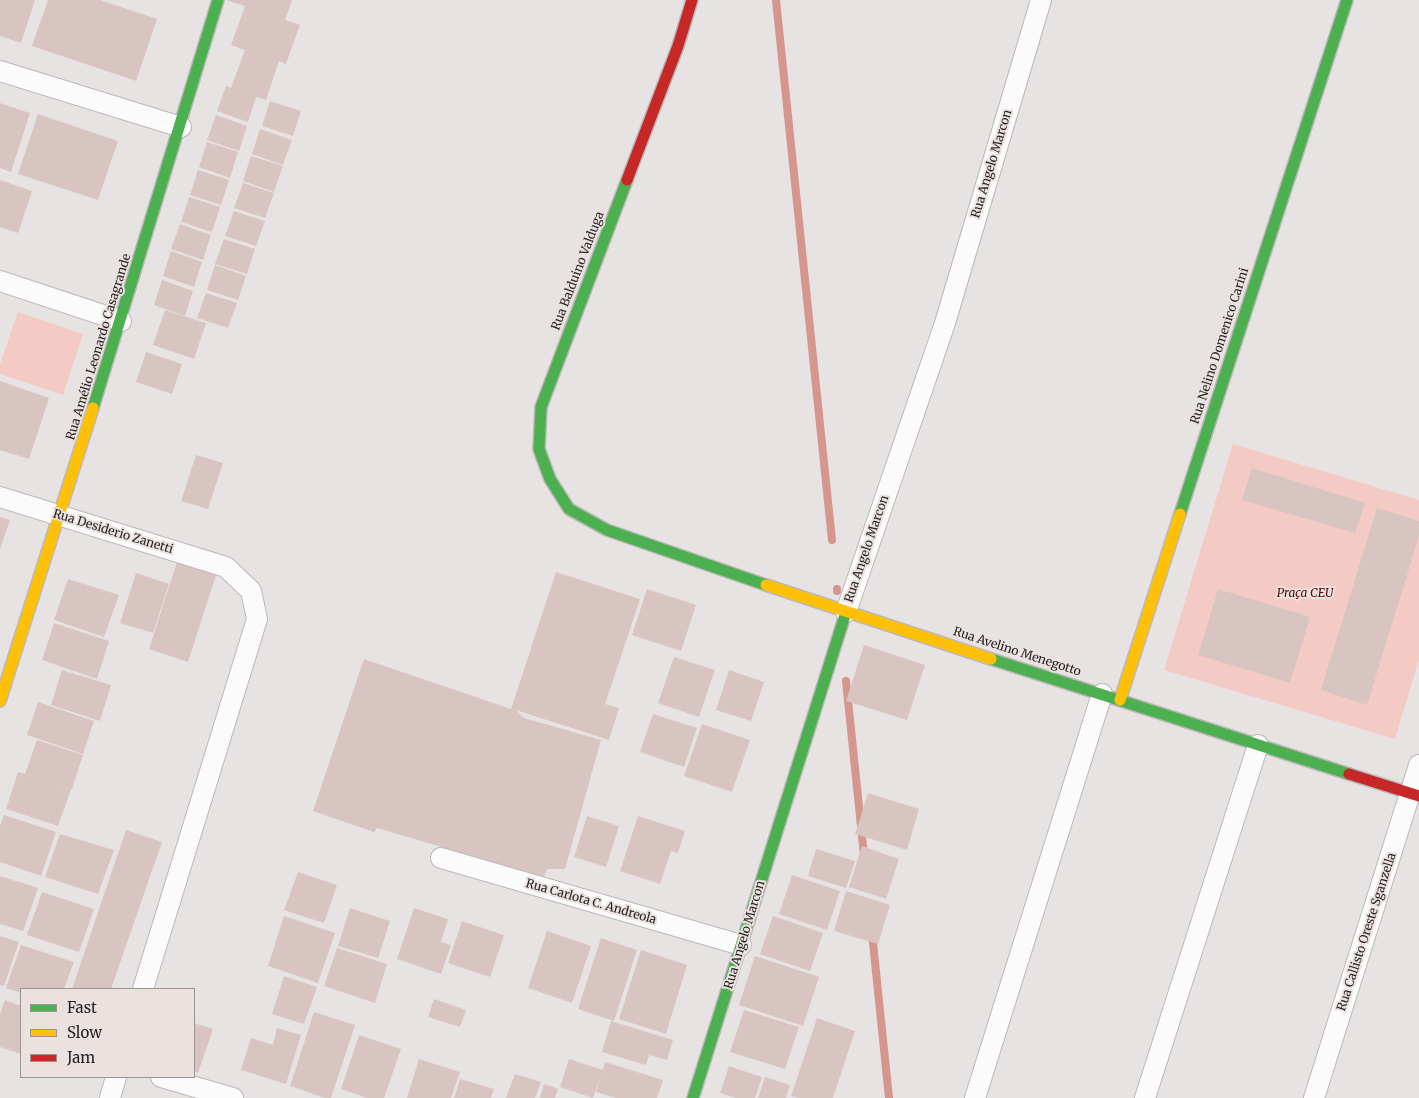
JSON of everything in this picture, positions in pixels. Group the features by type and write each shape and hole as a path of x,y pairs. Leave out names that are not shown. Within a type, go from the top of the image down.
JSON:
{"street":[{"name":"Rua Amélio Leonardo Casagrande","path":"0,698 60,516 182,127 218,0"},
{"name":"Rua Balduino Valduga","path":"607,530 569,510 550,479 540,449 541,407 678,46 692,0"},
{"name":"Rua Angelo Marcon","path":"693,1098 846,612 945,323 1041,0"},
{"name":"Rua Nelino Domenico Carini","path":"1111,697 1347,0"},
{"path":"0,72 182,127"},
{"path":"0,281 121,320"},
{"name":"Rua Desiderio Zanetti","path":"0,497 226,567 251,591 257,618 143,988"},
{"name":"Rua Avelino Menegotto","path":"607,530 846,612 1415,794"},
{"path":"975,1098 1111,697"},
{"path":"1144,1098 1258,745"},
{"name":"Rua Callisto Oreste Sganzella","path":"1314,1098 1415,794 1419,765"},
{"name":"Rua Carlota C. Andreola","path":"441,858 741,946"},
{"path":"110,1098 116,1078"},
{"path":"165,1078 233,1098"}],"green space":[{"path":"18,312 83,334 63,395 0,374 0,364"},
{"name":"Praça CEU","path":"1233,444 1419,500 1419,659 1395,739 1164,670"}],"building":[{"path":"0,0 35,0 21,43 0,36"},
{"path":"48,0 100,0 157,19 136,81 32,46"},
{"path":"226,0 292,0 285,20 300,25 286,64 279,61 266,100 256,97 248,122 217,111 226,86 231,88 245,50 231,45 245,6"},
{"path":"270,101 301,111 293,136 262,126"},
{"path":"0,103 30,113 11,172 0,168"},
{"path":"38,114 118,141 98,200 18,174"},
{"path":"216,115 247,126 239,151 207,140"},
{"path":"260,129 292,140 283,165 252,154"},
{"path":"207,142 238,152 230,178 199,167"},
{"path":"251,156 283,166 274,192 243,181"},
{"path":"198,170 229,180 221,205 190,195"},
{"path":"0,180 32,191 18,233 0,227"},
{"path":"243,183 274,193 265,218 234,208"},
{"path":"189,197 220,207 212,232 181,222"},
{"path":"234,211 265,221 256,246 225,236"},
{"path":"180,224 211,235 203,260 171,249"},
{"path":"224,239 255,249 247,274 215,264"},
{"path":"171,251 202,262 194,287 163,276"},
{"path":"215,265 246,276 238,300 207,290"},
{"path":"162,280 193,291 185,316 154,305"},
{"path":"206,293 237,303 228,328 197,318"},
{"path":"165,310 206,323 194,359 153,345"},
{"path":"146,352 182,364 172,394 136,382"},
{"path":"0,381 49,398 29,459 0,450"},
{"path":"196,455 223,463 208,509 181,501"},
{"path":"1252,468 1365,503 1355,533 1242,500"},
{"path":"1377,508 1419,521 1419,536 1367,705 1321,690"},
{"path":"0,517 10,520 0,549"},
{"path":"177,562 216,575 188,662 149,649"},
{"path":"556,572 640,599 605,704 619,708 609,740 516,710 524,718 601,740 565,869 547,869 544,877 377,828 374,832 313,811 364,659 511,709"},
{"path":"136,573 169,584 153,633 120,623"},
{"path":"68,579 119,595 104,637 54,620"},
{"path":"647,589 696,605 681,651 632,635"},
{"path":"1218,589 1310,617 1290,683 1198,655"},
{"path":"54,623 109,641 97,679 42,660"},
{"path":"864,645 925,665 907,720 846,701"},
{"path":"674,657 715,670 699,717 658,703"},
{"path":"62,670 111,685 100,721 51,705"},
{"path":"729,670 764,682 751,721 716,710"},
{"path":"38,702 94,721 83,754 27,735"},
{"path":"653,714 697,728 684,767 640,752"},
{"path":"702,724 750,740 732,792 684,776"},
{"path":"37,740 83,755 72,789 46,781 71,789 58,826 6,809 18,772 25,774"},
{"path":"868,793 919,809 907,850 855,834"},
{"path":"4,815 56,832 41,876 0,862 0,826"},
{"path":"587,816 619,826 606,867 574,857"},
{"path":"638,816 685,831 678,853 671,851 660,884 620,871"},
{"path":"126,830 162,842 111,988 72,988"},
{"path":"60,834 114,850 98,894 45,877"},
{"path":"862,846 899,859 886,899 849,887"},
{"path":"816,849 855,861 846,888 808,876"},
{"path":"298,872 337,885 324,923 284,910"},
{"path":"792,875 840,891 827,930 779,914"},
{"path":"0,876 38,888 23,931 0,924"},
{"path":"846,891 890,905 878,944 834,931"},
{"path":"42,892 94,909 79,952 27,935"},
{"path":"350,908 390,921 378,958 338,946"},
{"path":"414,908 448,919 441,942 451,945 441,974 397,959"},
{"path":"284,916 335,933 318,983 268,966"},
{"path":"773,916 823,933 810,971 760,954"},
{"path":"462,921 504,935 490,977 448,963"},
{"path":"547,931 591,946 572,1003 528,988"},
{"path":"0,936 19,942 4,986 0,985"},
{"path":"601,938 637,950 614,1021 578,1009"},
{"path":"21,945 74,962 64,988 20,988 20,993 6,988"},
{"path":"337,948 387,964 375,1003 324,986"},
{"path":"641,950 687,965 666,1034 619,1019"},
{"path":"755,956 819,977 803,1026 739,1005"},
{"path":"284,976 317,987 304,1024 272,1014"},
{"path":"434,999 466,1010 460,1027 428,1017"},
{"path":"5,1000 20,1006 20,1054 0,1047 0,1014"},
{"path":"744,1010 799,1027 785,1069 730,1052"},
{"path":"314,1012 355,1025 331,1098 325,1098 290,1086"},
{"path":"817,1018 855,1031 833,1098 798,1098 791,1096"},
{"path":"611,1021 673,1040 667,1060 649,1055 646,1065 602,1052"},
{"path":"195,1023 213,1029 198,1073 195,1072"},
{"path":"277,1028 301,1035 286,1084 241,1070 251,1038 273,1045"},
{"path":"359,1035 401,1049 384,1098 367,1098 341,1089"},
{"path":"419,1059 460,1072 451,1098 407,1098"},
{"path":"569,1059 603,1070 605,1062 663,1080 657,1098 616,1098 596,1092 602,1072 593,1098 560,1087"},
{"path":"729,1066 762,1077 755,1098 736,1098 720,1093"},
{"path":"515,1074 541,1082 535,1098 506,1098"},
{"path":"765,1077 790,1085 786,1098 758,1098"},
{"path":"460,1079 494,1089 491,1098 454,1098"},
{"path":"544,1084 558,1089 555,1098 540,1098"}],"waterway":[{"path":"776,0 832,540"},
{"path":"846,681 864,855"},
{"path":"872,933 889,1098"}],"traffic: fast":[{"path":"93,408 218,0"},
{"path":"1180,514 1347,0"},
{"path":"627,180 541,407 539,449 550,479 569,509 607,530 766,585"},
{"path":"693,1098 846,612"},
{"path":"991,659 1349,774"}],"traffic: slow":[{"path":"0,701 93,408"},
{"path":"1120,700 1180,514"},
{"path":"766,585 991,659"}],"traffic: jam":[{"path":"627,180 678,46 692,0"},
{"path":"1349,774 1419,796"}]}
